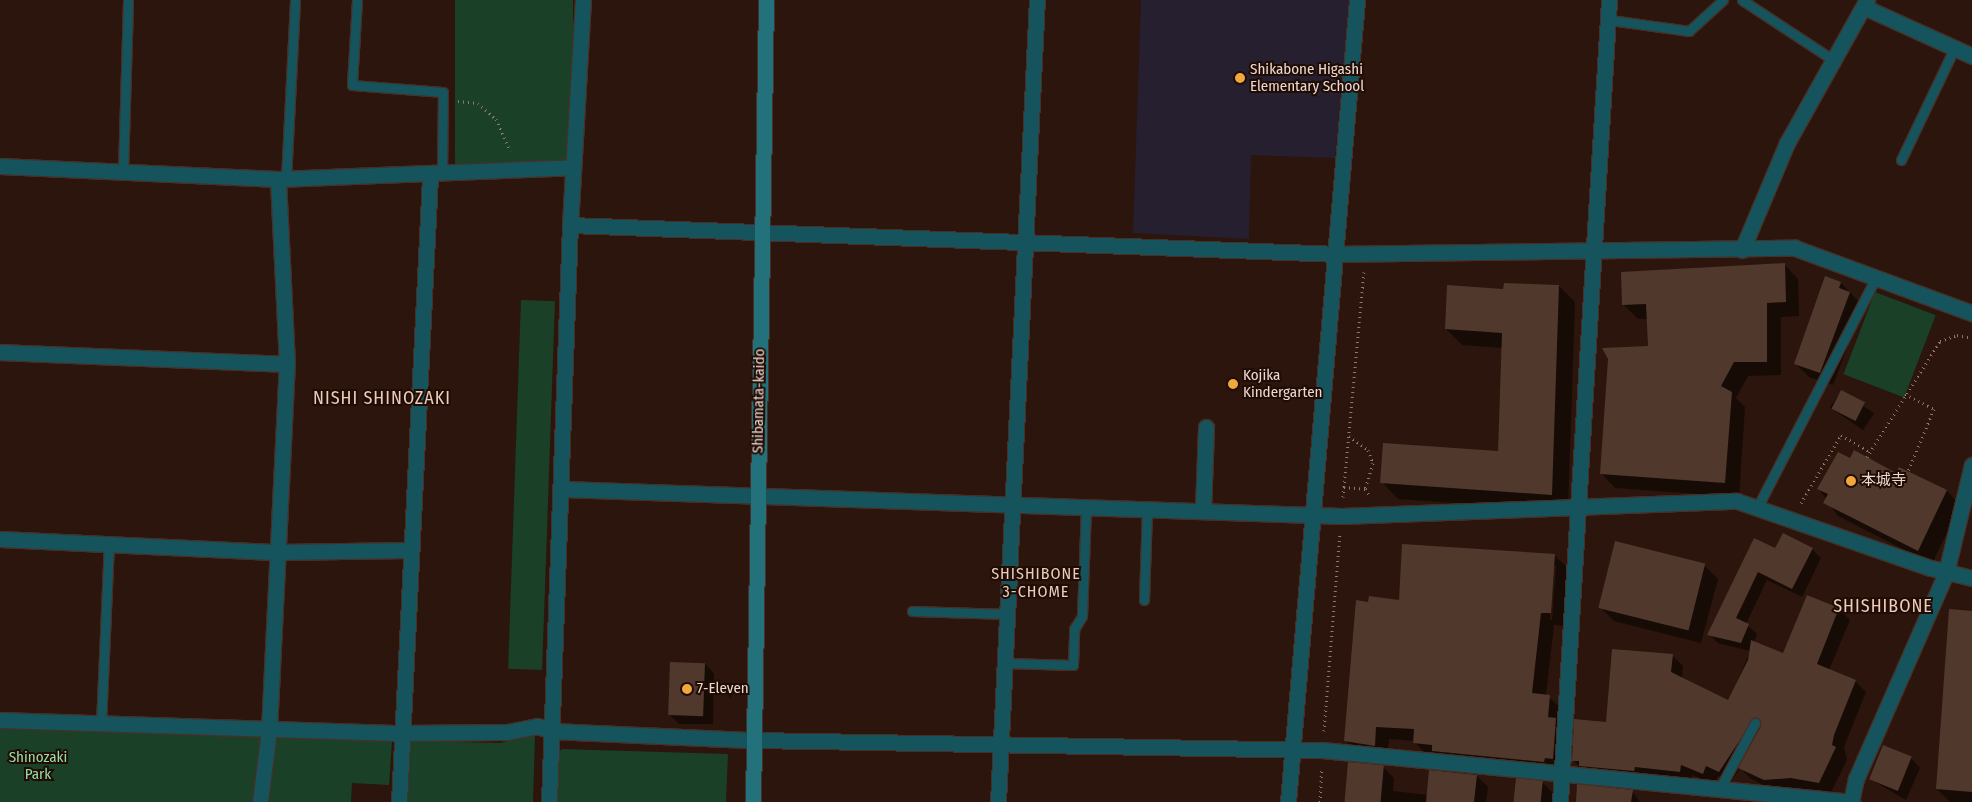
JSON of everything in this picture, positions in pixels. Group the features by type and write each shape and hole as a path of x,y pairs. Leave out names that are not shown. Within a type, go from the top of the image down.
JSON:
{"main road":[{"name":"Shibamata-kaido","path":"754,802 757,496 766,0"}],"street":[{"path":"549,802 563,489 572,167 583,0"},
{"path":"998,802 1006,663 1011,502 1037,0"},
{"path":"1288,802 1338,254 1357,0"},
{"path":"1560,802 1593,253 1610,20 1609,0"},
{"path":"1742,250 1788,143 1865,4 1954,49 1972,56"},
{"path":"0,166 123,170 282,179 436,176 572,167"},
{"path":"399,802 409,550 436,176"},
{"path":"260,802 269,730 287,364 282,179"},
{"path":"570,225 1025,244 1338,254 1593,253 1795,248 1874,279 1972,313"},
{"path":"0,352 287,364"},
{"path":"1203,510 1206,427"},
{"path":"0,720 101,725 402,733 507,732 537,726 552,731 754,740 1293,751 1561,771 1851,802 1856,779 1946,573 1972,465"},
{"path":"563,489 1011,502 1313,515 1451,515 1578,507 1737,501 1946,573 1972,578"},
{"path":"0,538 279,552 409,550"}],"lane":[{"path":"123,170 128,0"},
{"path":"282,179 295,0"},
{"path":"357,0 352,86 443,92 436,176"},
{"path":"1610,20 1689,31 1722,0"},
{"path":"1742,0 1835,61"},
{"path":"1901,160 1954,49"},
{"path":"1757,508 1874,279"},
{"path":"1006,663 1073,665 1074,629 1082,616 1086,506"},
{"path":"1144,600 1147,509"},
{"path":"101,725 109,544"},
{"path":"912,611 1008,614"},
{"path":"1720,788 1755,723"}],"path":[{"path":"443,100 478,103 496,119 510,145 510,171"},
{"path":"1867,457 1940,341 1957,335 1972,338"},
{"path":"1905,394 1934,409 1908,471"},
{"path":"1349,436 1368,450 1373,463 1365,489 1367,495 1374,495"},
{"path":"1791,520 1841,436 1870,452"},
{"path":"1344,487 1365,489"}],"shaded area":[{"name":"Shikabone Higashi Elementary School","path":"1141,0 1350,0 1335,158 1251,155 1249,239 1133,233"}],"green space":[{"path":"455,0 573,0 573,169 455,169"},
{"path":"1875,292 1936,315 1904,397 1843,374"},
{"path":"521,300 555,301 542,670 508,669"},
{"name":"Shinozaki Park","path":"0,728 392,741 389,785 352,783 351,802 0,802"},
{"path":"535,734 533,802 407,802 409,741 500,743"},
{"path":"562,749 728,754 726,802 554,802 556,755"}],"building":[{"path":"1785,263 1786,302 1767,303 1767,362 1734,362 1721,386 1732,392 1725,483 1600,474 1608,359 1602,348 1648,346 1646,304 1622,305 1621,272"},
{"path":"1825,276 1841,282 1839,288 1850,292 1820,373 1794,364"},
{"path":"1504,283 1559,285 1552,495 1380,483 1383,443 1498,451 1502,333 1445,329 1447,285 1503,289"},
{"path":"1841,390 1865,402 1856,421 1831,409"},
{"path":"1854,450 1896,473 1899,467 1947,490 1918,551 1823,503 1828,494 1817,489 1838,452 1850,458"},
{"path":"1783,533 1813,548 1792,589 1758,572 1736,618 1749,624 1741,643 1707,635 1754,538 1775,548"},
{"path":"1615,541 1705,563 1689,630 1598,608"},
{"path":"1402,544 1555,554 1551,613 1541,613 1532,693 1550,695 1548,717 1556,718 1553,759 1545,758 1544,762 1432,751 1432,745 1413,743 1414,729 1376,727 1375,746 1344,741 1356,600 1368,602 1369,596 1399,600"},
{"path":"1807,595 1839,608 1817,664 1856,680 1834,735 1832,745 1836,747 1819,783 1791,778 1764,780 1738,768 1761,726 1755,717 1719,772 1706,766 1703,774 1681,765 1680,772 1635,767 1634,771 1579,766 1579,761 1572,761 1574,719 1606,722 1612,649 1673,654 1671,672 1728,700 1748,660 1751,640 1783,653"},
{"path":"1949,609 1972,611 1972,792 1936,789"},
{"path":"670,662 705,663 703,716 668,715"},
{"path":"1883,745 1912,757 1898,791 1869,779"},
{"path":"1348,762 1384,765 1381,802 1345,802"},
{"path":"1429,770 1477,775 1474,802 1426,802"},
{"path":"1516,778 1543,781 1541,802 1513,802"},
{"path":"1577,784 1633,790 1631,802 1576,802"}],"place":[{"name":"Shikabone Higashi Elementary School","path":"1240,78"},
{"name":"Kojika Kindergarten","path":"1233,384"},
{"name":"本城寺","path":"1851,481"},
{"name":"7-Eleven","path":"687,689"}],"district":[{"name":"NISHI SHINOZAKI","path":"382,398"},
{"name":"SHISHIBONE 3-CHOME","path":"1036,583"},
{"name":"SHISHIBONE","path":"1883,606"}]}
